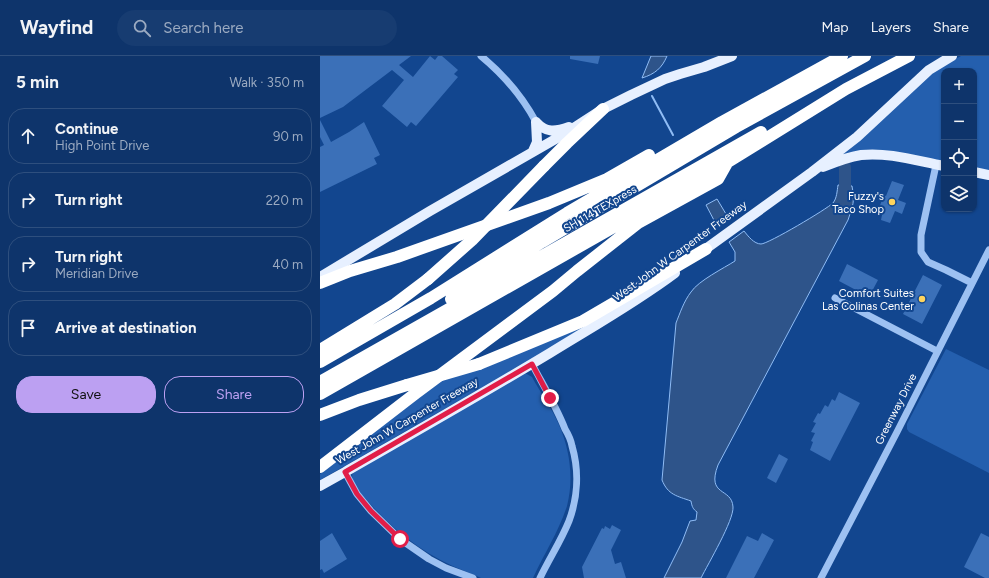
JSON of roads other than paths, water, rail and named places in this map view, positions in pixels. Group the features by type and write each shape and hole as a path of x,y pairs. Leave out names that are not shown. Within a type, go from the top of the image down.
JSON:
{"highway":[{"path":"320,362 430,298 567,213 722,122 842,56"},
{"name":"SH 114 TEXpress","path":"320,374 438,307 542,242 729,131 865,56"},
{"name":"SH 114 TEXpress","path":"320,382 779,122 892,56"},
{"path":"320,394 728,162 846,89 908,56"},
{"path":"320,350 395,304 428,278 472,240 567,142 603,109"},
{"path":"320,283 549,203 612,176 702,126 722,122"},
{"path":"320,467 553,291 638,224 718,179 728,162"},
{"path":"320,415 359,400 479,364 584,321 706,249"}],"main road":[{"path":"320,277 566,133 603,109 631,94 661,81 732,56"},
{"name":"West John W Carpenter Freeway","path":"320,486 532,364 623,309 656,287 857,137 929,70 952,56"},
{"path":"536,122 541,128 552,131 580,123"},
{"path":"533,151 537,142 536,122"},
{"path":"812,172 839,161 861,155 898,156 940,166"},
{"path":"977,173 989,175"}],"street":[{"path":"481,56 502,75 526,105 536,122"},
{"path":"940,166 921,235 921,252 928,262 972,283"},
{"name":"Greenway Drive","path":"821,578 989,250"},
{"path":"835,298 937,351"},
{"path":"532,364 572,445 576,465 577,482 569,520 540,578"},
{"path":"345,472 357,494 371,511 400,539 429,559 446,568 473,578"}],"waterway":[{"path":"652,96 673,135"},
{"path":"843,201 845,196 845,167"}],"place":[{"name":"Fuzzy's Taco Shop","path":"892,202"},
{"name":"Comfort Suites Las Colinas Center","path":"922,299"}]}
